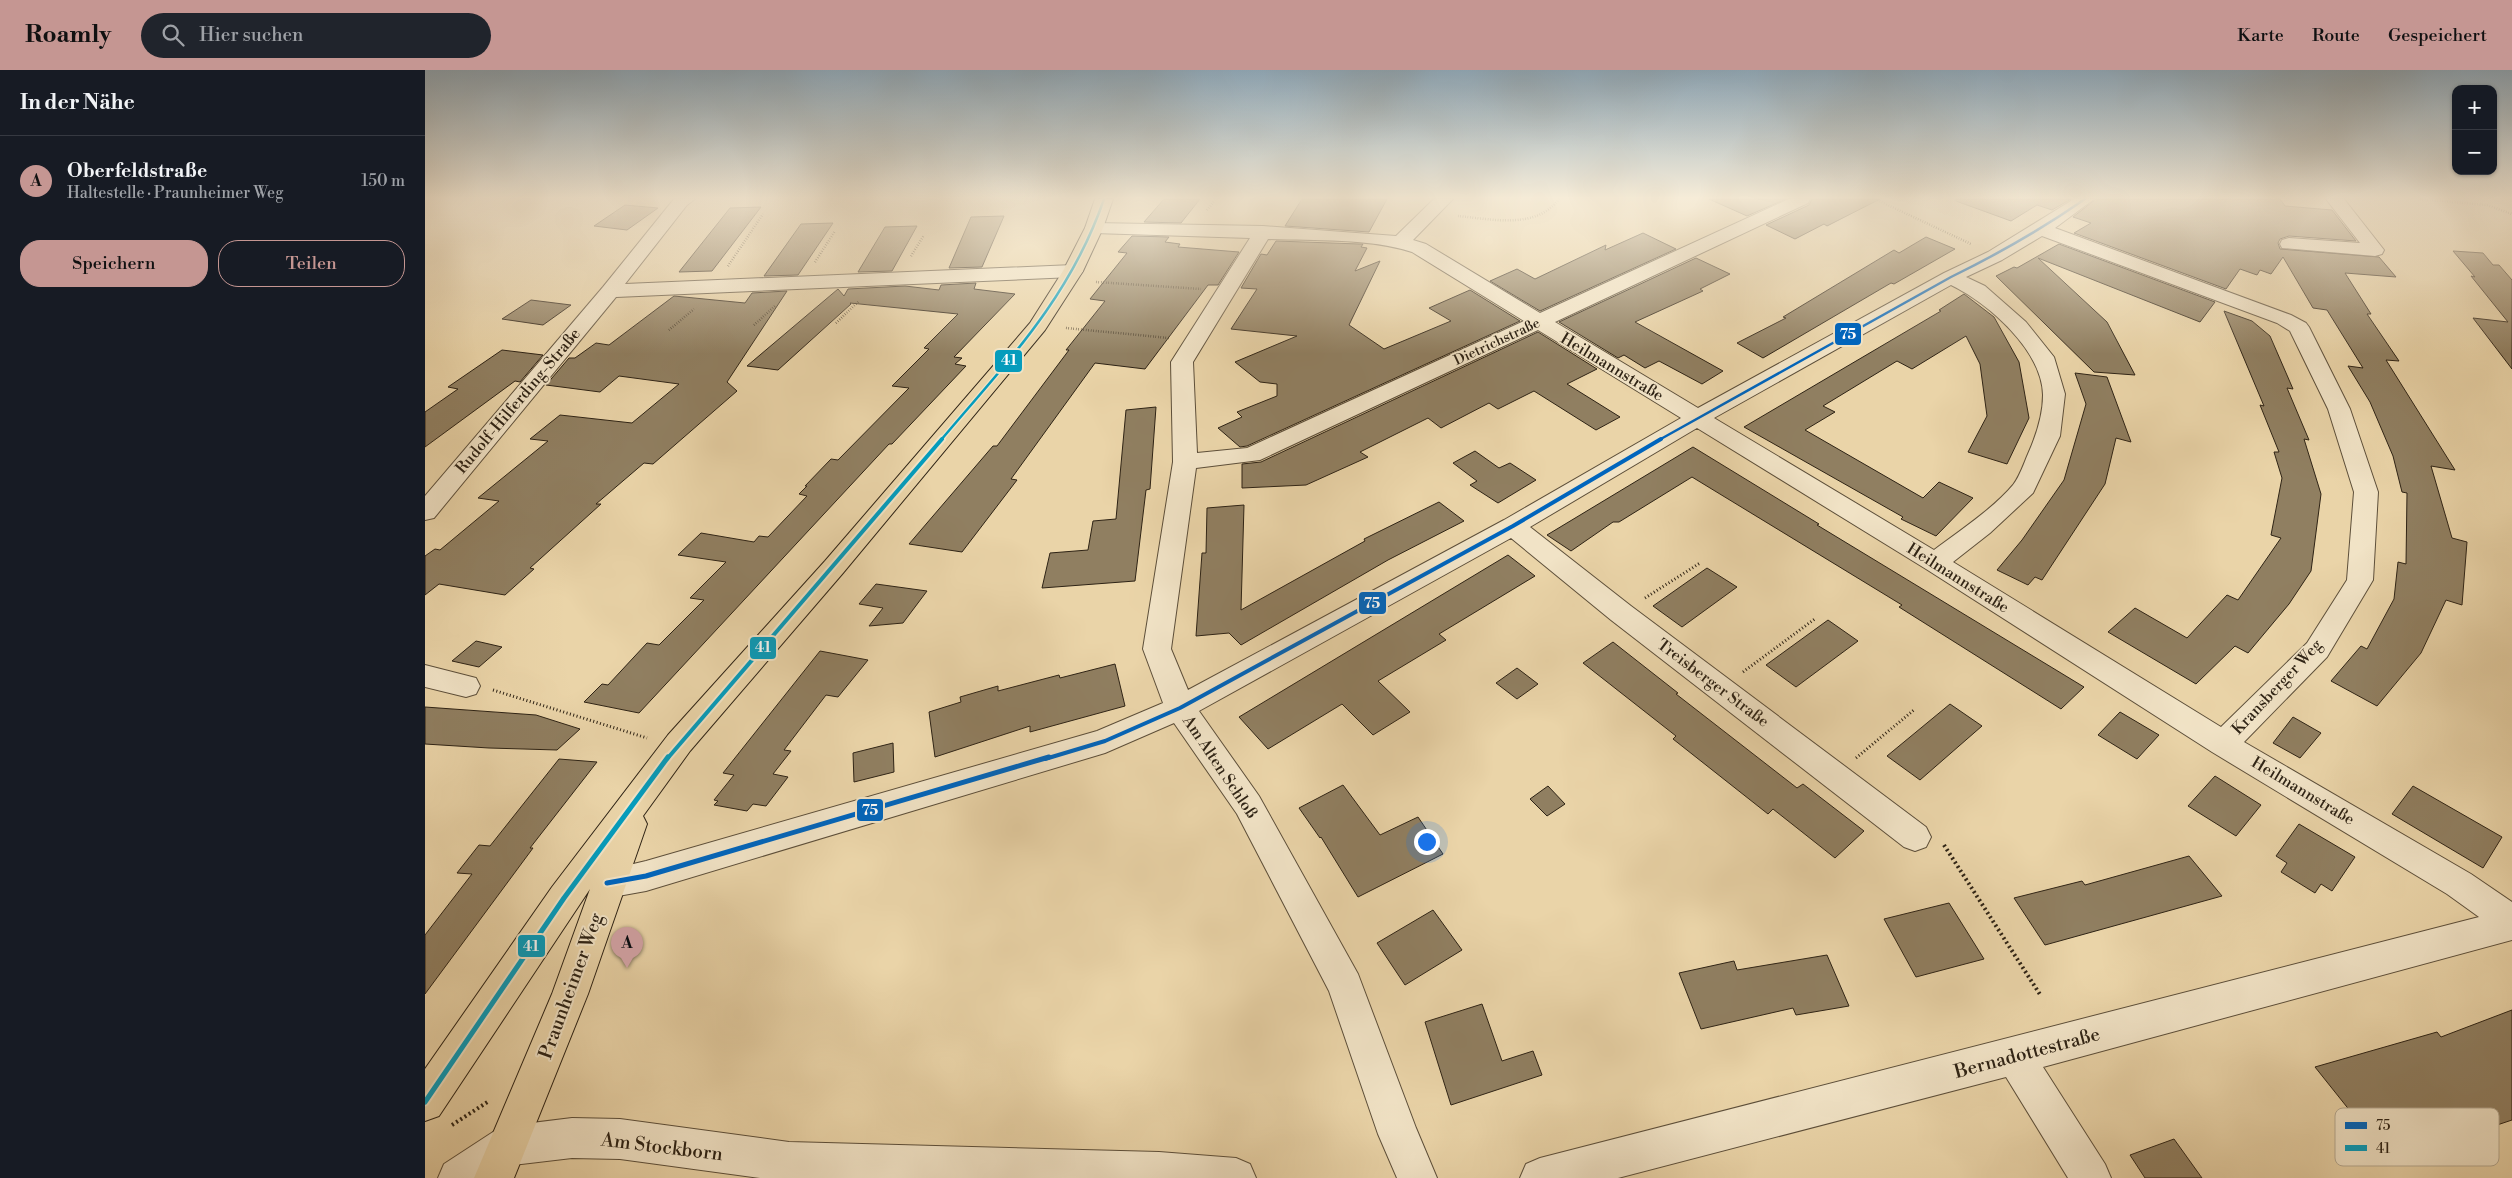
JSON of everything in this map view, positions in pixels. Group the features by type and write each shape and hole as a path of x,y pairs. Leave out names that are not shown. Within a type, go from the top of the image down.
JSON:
{"main road":[{"name":"Praunheimer Weg","path":"425,1102 558,906 679,743 834,567 1038,326 1073,271 1083,251"},
{"name":"Praunheimer Weg","path":"501,1162 533,1088 580,966 607,883 643,792"}],"street":[{"name":"Rudolf-Hilferding-Straße","path":"425,512 642,251"},
{"name":"Am Alten Schloß","path":"1252,251 1183,362 1185,462 1157,649 1180,708 1248,805 1345,986 1398,1134 1417,1178"},
{"name":"Heilmannstraße","path":"1423,251 1935,563 2223,744 2459,884 2512,923"},
{"name":"Dietrichstraße","path":"1185,462 1252,455 1691,251"},
{"path":"607,883 646,876 1105,742 1180,708 1513,526 1697,418 1951,277 2004,251"},
{"name":"Kransberger Weg","path":"2100,251 2284,319 2299,327 2339,409 2366,492 2360,580 2317,650 2223,744"},
{"path":"610,291 1073,271"},
{"path":"1935,563 1981,527 2024,488 2048,436 2054,394 2043,357 2019,326 1977,290 1951,277"},
{"name":"Treisberger Straße","path":"1513,526 1720,689 1915,837"},
{"path":"425,676 466,686"},
{"name":"Bernadottestraße","path":"1541,1178 2015,1056 2512,923"},
{"path":"2015,1056 2091,1178"},
{"name":"Am Stockborn","path":"458,1178 572,1138 621,1139 789,1162 1159,1172 1236,1178"}],"path":[{"path":"1984,251 1995,256"},
{"path":"1096,282 1228,291"},
{"path":"1066,328 1195,340"},
{"path":"1621,612 1700,563"},
{"path":"1720,689 1817,618"},
{"path":"466,686 487,688 642,737 679,743"},
{"path":"1834,775 1915,710"},
{"path":"1915,837 1945,845 2041,996"},
{"path":"447,1128 496,1097"}],"building":[{"path":"696,251 728,251 712,271 679,272"},
{"path":"782,251 814,251 798,275 764,276"},
{"path":"871,251 903,251 892,271 858,272"},
{"path":"956,251 989,251 982,267 949,268"},
{"path":"1270,251 1366,251 1355,271 1380,261 1349,325 1384,349 1451,321 1429,308 1470,290 1520,321 1247,446 1240,447 1218,428 1242,417 1237,412 1277,396 1277,384 1260,382 1235,362 1297,336 1231,329 1257,289 1241,288 1261,254 1267,255"},
{"path":"1594,251 1672,251 1540,311 1490,281 1517,269 1535,279"},
{"path":"1893,251 1899,253 1903,251 1952,251 1894,284 1891,283 1763,358 1737,343 1786,318 1783,317"},
{"path":"2047,251 2077,251 2215,302 2200,322 2038,258 2107,322 2135,375 2094,372 1996,276 2014,267 2017,268"},
{"path":"2122,251 2301,251 2379,257 2396,277 2345,273 2371,314 2367,314 2399,361 2386,360 2455,470 2431,466 2452,538 2467,542 2462,605 2446,600 2421,653 2377,706 2331,681 2361,646 2367,649 2394,599 2398,562 2406,564 2407,493 2402,492 2393,456 2370,402 2348,366 2363,368 2327,310 2313,308 2283,257 2271,274 2260,270 2257,275 2240,269 2226,289"},
{"path":"2453,251 2483,253 2493,265 2499,265 2512,280 2512,369 2473,318 2508,322"},
{"path":"1118,252 1239,252 1218,285 1208,285 1145,369 1095,363 1011,479 1017,480 962,552 909,544 993,446 997,446 1069,350 1066,350 1105,301 1090,299 1127,253"},
{"path":"1696,258 1730,274 1700,289 1703,291 1635,322 1723,371 1702,384 1659,361 1645,368 1624,355 1618,358 1559,322"},
{"path":"976,283 974,289 1015,294 954,357 962,358 955,364 966,366 892,444 889,444 639,713 584,702 602,684 608,685 647,643 659,645 704,600 690,598 726,562 678,555 701,533 754,542 759,536 768,537 807,496 799,494 807,486 805,486 831,459 838,460 909,388 892,386 929,349 924,348 958,314 850,303 778,370 747,366 838,289 844,296 848,289 905,286 939,290 941,285"},
{"path":"787,291 727,382 737,391 653,464 644,463 596,504 601,504 530,568 534,569 505,595 439,584 425,595 425,556 435,549 440,550 499,501 478,498 548,441 530,439 560,415 632,423 679,384 619,376 600,392 546,385 569,358 575,358 596,343 609,345 674,296 745,303 752,293"},
{"path":"1964,294 1994,317 2019,362 2029,418 2007,464 1968,452 1987,416 1980,364 1966,336 1912,369 1897,361 1823,406 1835,412 1805,430 1923,498 1939,482 1973,498 1936,536 1901,519 1903,517 1744,427 1941,311 1939,310"},
{"path":"531,300 571,305 543,325 502,319"},
{"path":"2224,311 2252,321 2270,336 2293,389 2287,388 2309,440 2304,439 2321,494 2311,571 2289,604 2248,653 2235,646 2196,684 2108,632 2135,608 2187,638 2227,595 2238,600 2281,538 2271,535 2282,478 2274,452 2279,452 2260,405 2264,406"},
{"path":"1538,332 1597,369 1567,384 1620,417 1596,430 1534,391 1498,409 1489,403 1441,428 1428,418 1360,452 1368,457 1306,485 1242,488 1242,464 1261,462"},
{"path":"502,350 543,355 520,382 515,381 425,447 425,412 458,389 448,387"},
{"path":"2075,373 2107,377 2131,442 2116,438 2105,484 2042,580 2035,577 2028,585 1997,570 2022,540 2064,480 2086,404"},
{"path":"1156,407 1150,489 1146,490 1135,581 1042,588 1050,553 1088,550 1093,521 1116,519 1126,410"},
{"path":"1693,447 1819,524 1817,525 2084,687 2061,709 1899,607 1902,605 1692,477 1619,522 1613,522 1571,551 1547,535"},
{"path":"1475,451 1499,468 1510,463 1536,480 1498,503 1470,485 1477,481 1453,463"},
{"path":"1439,502 1464,521 1388,560 1241,645 1229,633 1196,636 1202,553 1206,553 1207,508 1244,505 1241,610 1365,541 1364,539"},
{"path":"1508,555 1535,576 1439,634 1446,640 1378,681 1410,712 1373,735 1342,704 1268,749 1239,717"},
{"path":"1707,568 1737,587 1682,627 1653,606"},
{"path":"876,584 927,591 903,623 869,626 883,608 859,604"},
{"path":"1828,620 1858,641 1796,687 1766,665"},
{"path":"476,641 502,647 479,667 452,661"},
{"path":"1613,642 1678,693 1676,694 1797,788 1803,784 1864,831 1835,858 1773,809 1768,814 1673,739 1676,736 1583,663"},
{"path":"820,651 868,660 838,697 826,695 784,750 791,751 773,774 788,777 766,806 753,804 747,811 714,805 718,801 714,800 734,775 723,773"},
{"path":"1115,664 1125,706 1030,732 1030,726 935,757 929,712 961,702 960,697 998,686 998,691 1059,675 1060,678"},
{"path":"1517,668 1538,684 1517,699 1496,683"},
{"path":"1950,704 1982,726 1920,780 1887,756"},
{"path":"425,707 536,715 580,729 557,750 425,744"},
{"path":"2120,712 2159,735 2137,759 2098,735"},
{"path":"2293,717 2321,733 2300,758 2273,743"},
{"path":"893,743 894,772 854,782 853,753"},
{"path":"559,759 597,762 530,848 533,848 425,994 425,935 472,874 457,873 479,845 490,846"},
{"path":"2215,776 2261,805 2236,836 2188,806"},
{"path":"1343,785 1380,835 1418,817 1443,854 1358,897 1321,837 1299,808"},
{"path":"1548,786 1565,804 1547,816 1530,799"},
{"path":"2413,786 2502,837 2483,868 2392,814"},
{"path":"2299,824 2355,857 2332,891 2321,884 2315,893 2281,872 2287,863 2276,856"},
{"path":"2189,856 2222,896 2045,945 2014,898 2082,881 2085,885"},
{"path":"1949,903 1984,959 1916,977 1884,919"},
{"path":"1433,910 1462,950 1405,985 1377,943"},
{"path":"1827,955 1849,1006 1796,1015 1793,1008 1701,1029 1679,973 1734,961 1737,970"},
{"path":"1482,1004 1502,1061 1533,1051 1542,1075 1451,1105 1425,1022"},
{"path":"2512,1010 2512,1120 2499,1124 2499,1108 2348,1108 2315,1067 2437,1032 2441,1037"},
{"path":"2174,1139 2202,1178 2145,1178 2130,1155"}],"transit line":[{"name":"41","path":"425,1102 564,898 679,743 834,567 1038,326 1073,271 1083,251"},
{"name":"75","path":"607,883 646,876 1105,741 1180,708 1513,526 1697,418 1951,277 2004,251"}],"place":[{"name":"Oberfeldstraße","path":"627,968"}]}
